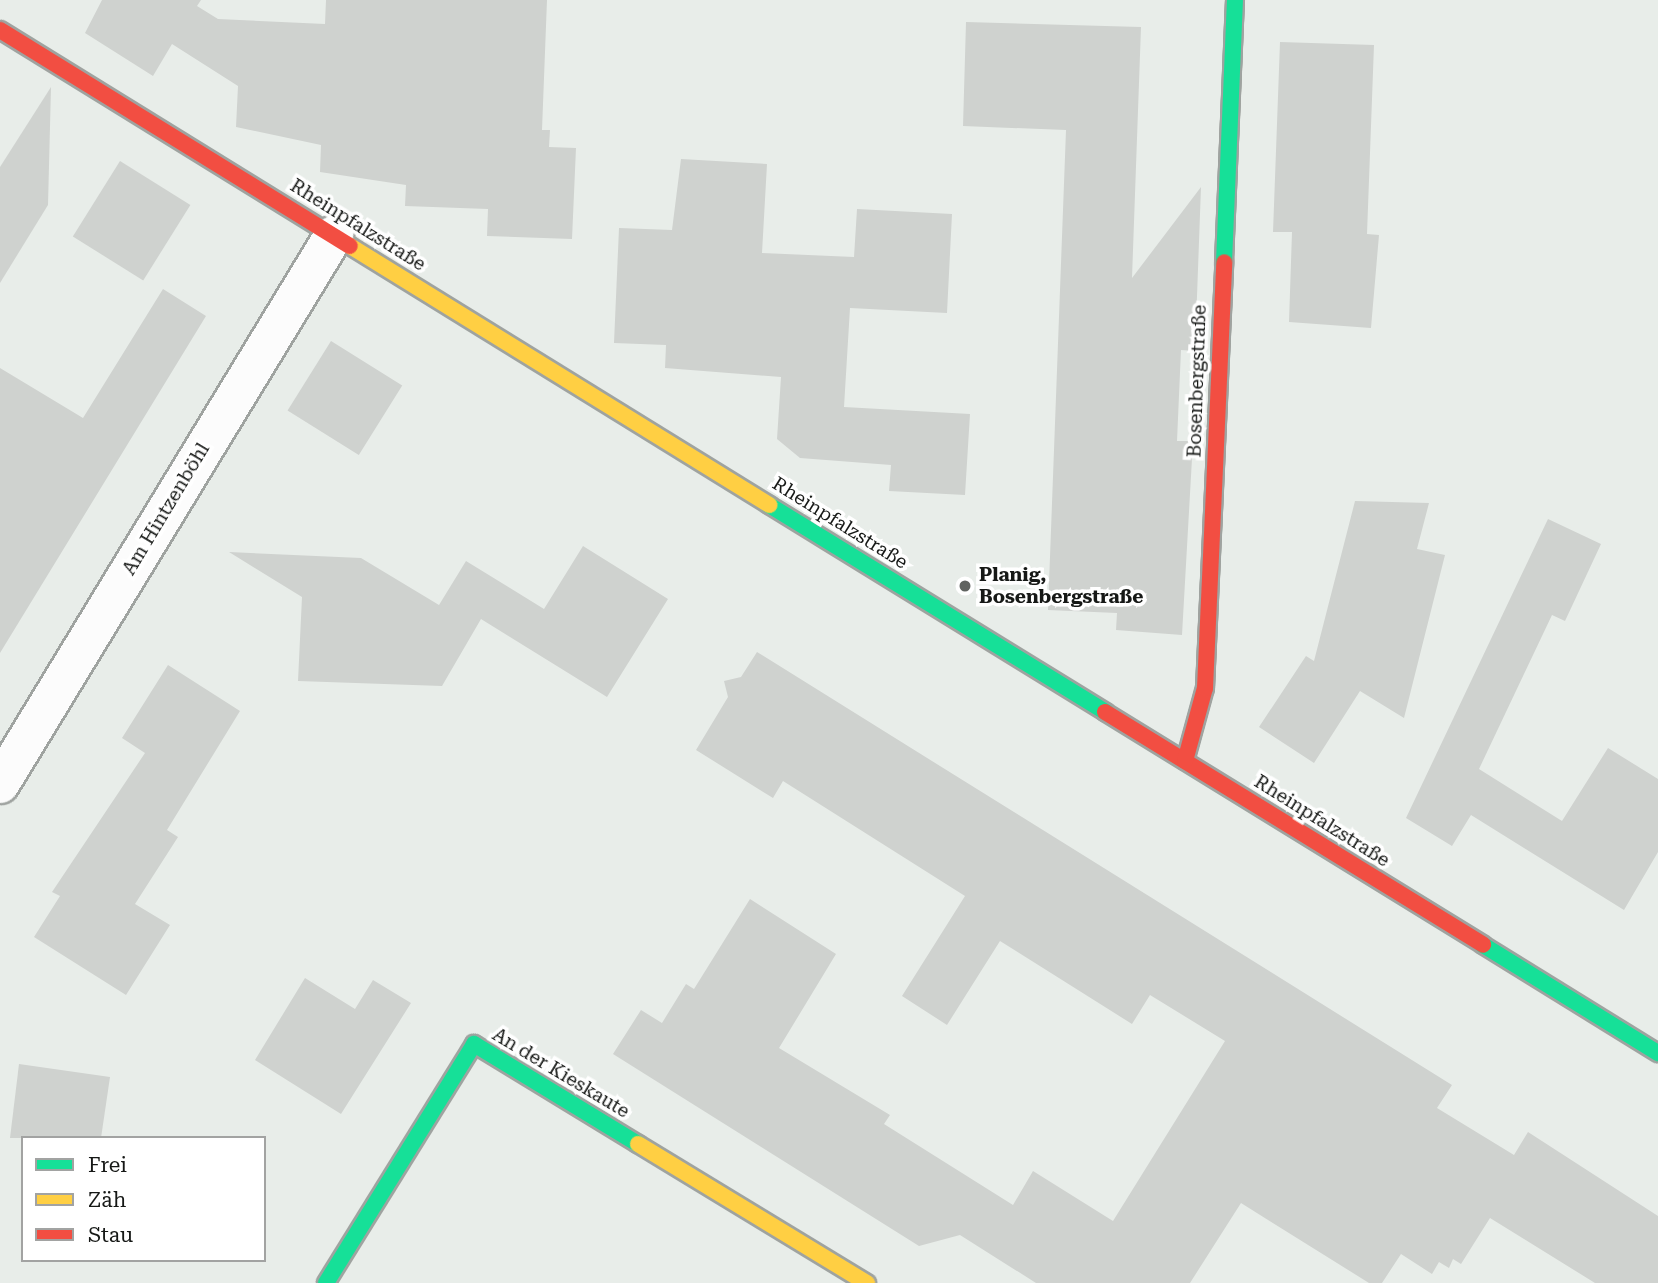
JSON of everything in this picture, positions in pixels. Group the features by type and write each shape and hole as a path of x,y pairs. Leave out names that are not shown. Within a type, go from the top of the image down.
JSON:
{"street":[{"name":"Bosenbergstraße","path":"1185,761 1205,688 1235,0"},
{"name":"Rheinpfalzstraße","path":"0,30 1658,1053"},
{"name":"Am Hintzenböhl","path":"0,784 334,234"},
{"name":"An der Kieskaute","path":"326,1283 474,1044 867,1283"}],"building":[{"path":"102,0 201,0 197,6 218,19 325,24 326,0 547,0 542,130 550,130 549,147 576,148 572,239 487,236 488,209 405,206 406,185 320,172 321,145 236,127 238,86 172,44 153,76 85,33"},
{"path":"966,22 1141,27 1132,278 1201,187 1195,351 1181,350 1177,441 1193,441 1182,635 1116,630 1117,613 1048,610 1066,130 963,126"},
{"path":"1280,42 1374,45 1367,234 1379,235 1371,328 1289,322 1292,232 1273,232"},
{"path":"51,87 48,205 0,283 0,167"},
{"path":"681,159 767,164 762,253 854,257 857,209 952,214 947,313 850,308 844,407 970,414 965,495 889,491 891,465 800,458 777,439 781,377 665,368 666,345 614,343 619,228 672,230"},
{"path":"120,161 190,205 143,280 73,236"},
{"path":"163,289 206,316 0,653 0,368 83,418"},
{"path":"331,341 402,386 359,455 288,411"},
{"path":"1355,501 1429,503 1417,549 1445,555 1404,718 1360,691 1314,763 1259,727 1306,656 1314,661"},
{"path":"1548,519 1601,544 1565,621 1552,615 1479,769 1562,821 1608,748 1658,779 1658,852 1624,910 1471,815 1452,846 1406,818"},
{"path":"583,546 668,599 607,697 481,619 442,686 298,681 302,597 229,552 361,558 439,605 466,561 544,609"},
{"path":"757,652 1452,1085 1437,1108 1514,1155 1528,1132 1658,1216 1658,1283 1595,1283 1490,1218 1461,1264 1453,1259 1449,1268 1439,1262 1432,1274 1401,1254 1382,1283 1369,1283 1241,1203 1190,1283 1036,1283 960,1235 919,1246 613,1054 641,1010 662,1023 686,984 694,989 750,899 836,954 779,1048 890,1115 884,1124 1013,1205 1033,1171 1113,1221 1225,1041 1150,995 1132,1024 1000,941 947,1025 902,996 965,896 783,781 773,798 696,750 728,697 724,681 741,677"},
{"path":"168,665 240,711 167,830 178,837 135,904 170,925 126,995 34,937 60,896 52,892 145,753 122,738"},
{"path":"305,978 355,1009 373,980 411,1003 341,1114 255,1060"},
{"path":"19,1064 110,1077 101,1136 10,1138"}],"traffic: fast":[{"path":"1224,262 1235,0"},
{"path":"769,505 1105,712"},
{"path":"1483,945 1658,1053"},
{"path":"326,1283 474,1044 638,1144"}],"traffic: slow":[{"path":"350,246 769,505"},
{"path":"638,1144 867,1283"}],"traffic: jam":[{"path":"0,30 350,246"},
{"path":"1185,761 1205,688 1224,262"},
{"path":"1105,712 1483,945"}],"place":[{"name":"Planig, Bosenbergstraße","path":"965,586"}]}
